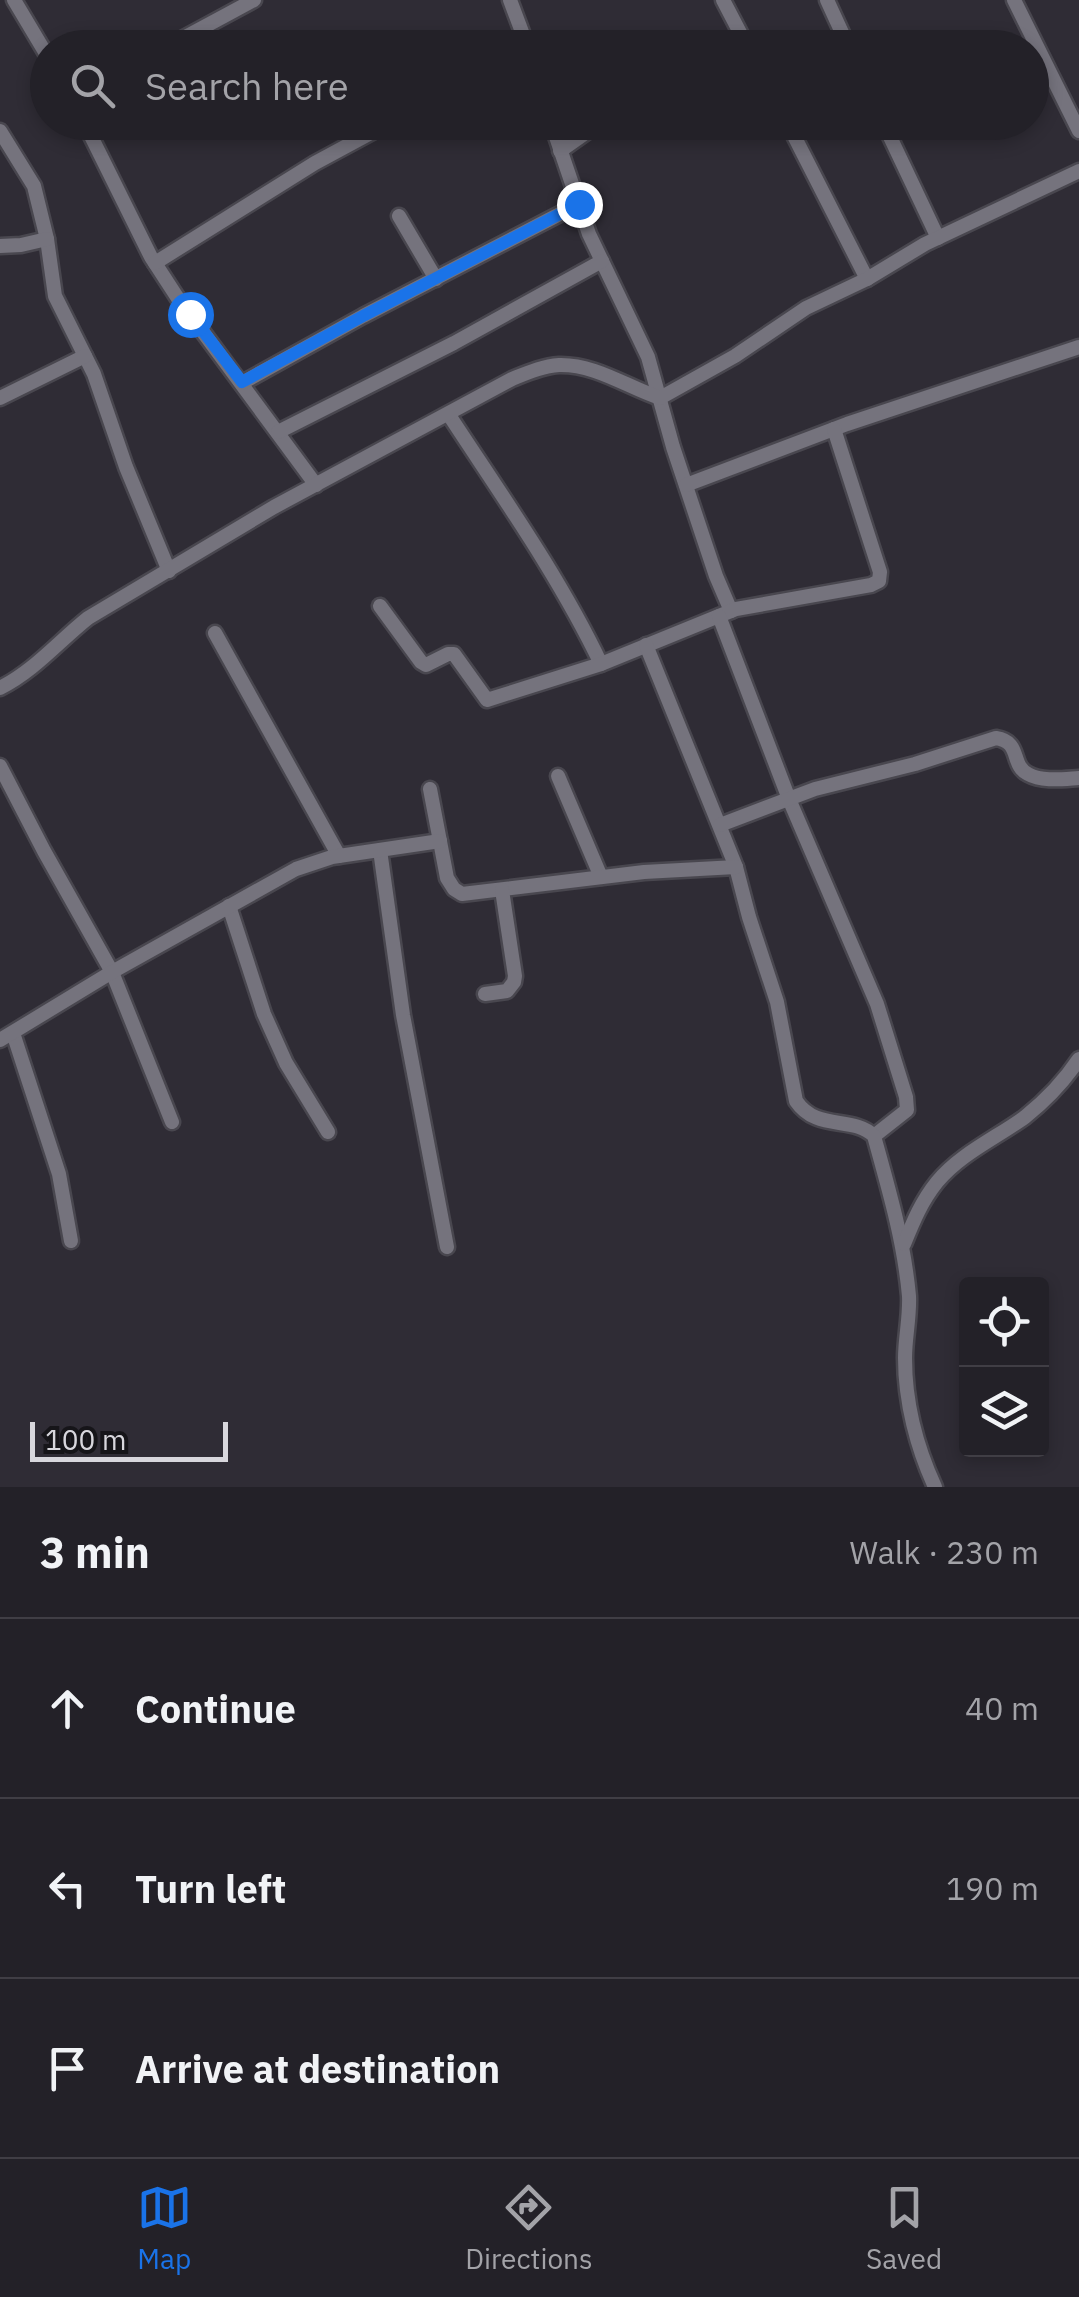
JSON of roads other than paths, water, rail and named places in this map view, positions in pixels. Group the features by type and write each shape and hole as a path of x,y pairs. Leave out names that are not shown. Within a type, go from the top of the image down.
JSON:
{"street":[{"path":"198,30 254,0"},
{"path":"511,0 522,30"},
{"path":"723,0 739,30"},
{"path":"827,0 840,30"},
{"path":"1014,0 1029,30"},
{"path":"20,2 34,30"},
{"path":"1049,71 1079,131"},
{"path":"0,131 34,186 55,296 94,374 169,571"},
{"path":"93,140 155,263 316,485"},
{"path":"155,263 358,140"},
{"path":"557,140 588,234 648,357 725,613 789,798 877,1004 907,1110 874,1136"},
{"path":"560,151 576,140"},
{"path":"796,140 868,279"},
{"path":"892,140 938,238"},
{"path":"0,688 20,678 88,618 264,512 512,380 563,365 592,370 660,398 734,356 806,308 868,279 938,238 1079,171"},
{"path":"242,382 579,204"},
{"path":"399,216 436,279"},
{"path":"0,246 47,239"},
{"path":"278,432 454,344 602,262"},
{"path":"686,485 834,429 1079,347"},
{"path":"0,398 85,356"},
{"path":"448,415 535,547 601,664"},
{"path":"380,606 421,662 426,665 454,654 487,700 601,664 725,613 870,585 879,581 880,572 834,429"},
{"path":"214,633 340,856"},
{"path":"646,645 736,867 777,1002 796,1101 812,1118 866,1128 874,1136 903,1245 909,1302 906,1382 914,1428 935,1487"},
{"path":"720,824 789,798 996,738 1013,747 1020,766 1030,775 1079,778"},
{"path":"0,766 112,972 172,1122"},
{"path":"558,776 601,877"},
{"path":"430,789 447,878 457,892 466,895 601,877 736,867"},
{"path":"71,1241 59,1174 6,1036 296,869 340,856 440,841"},
{"path":"380,850 403,1015 447,1247"},
{"path":"484,994 507,990 514,982 515,966 502,890"},
{"path":"229,906 264,1014 286,1063 328,1132"},
{"path":"903,1245 919,1207 938,1180 1028,1115 1079,1060"}]}
